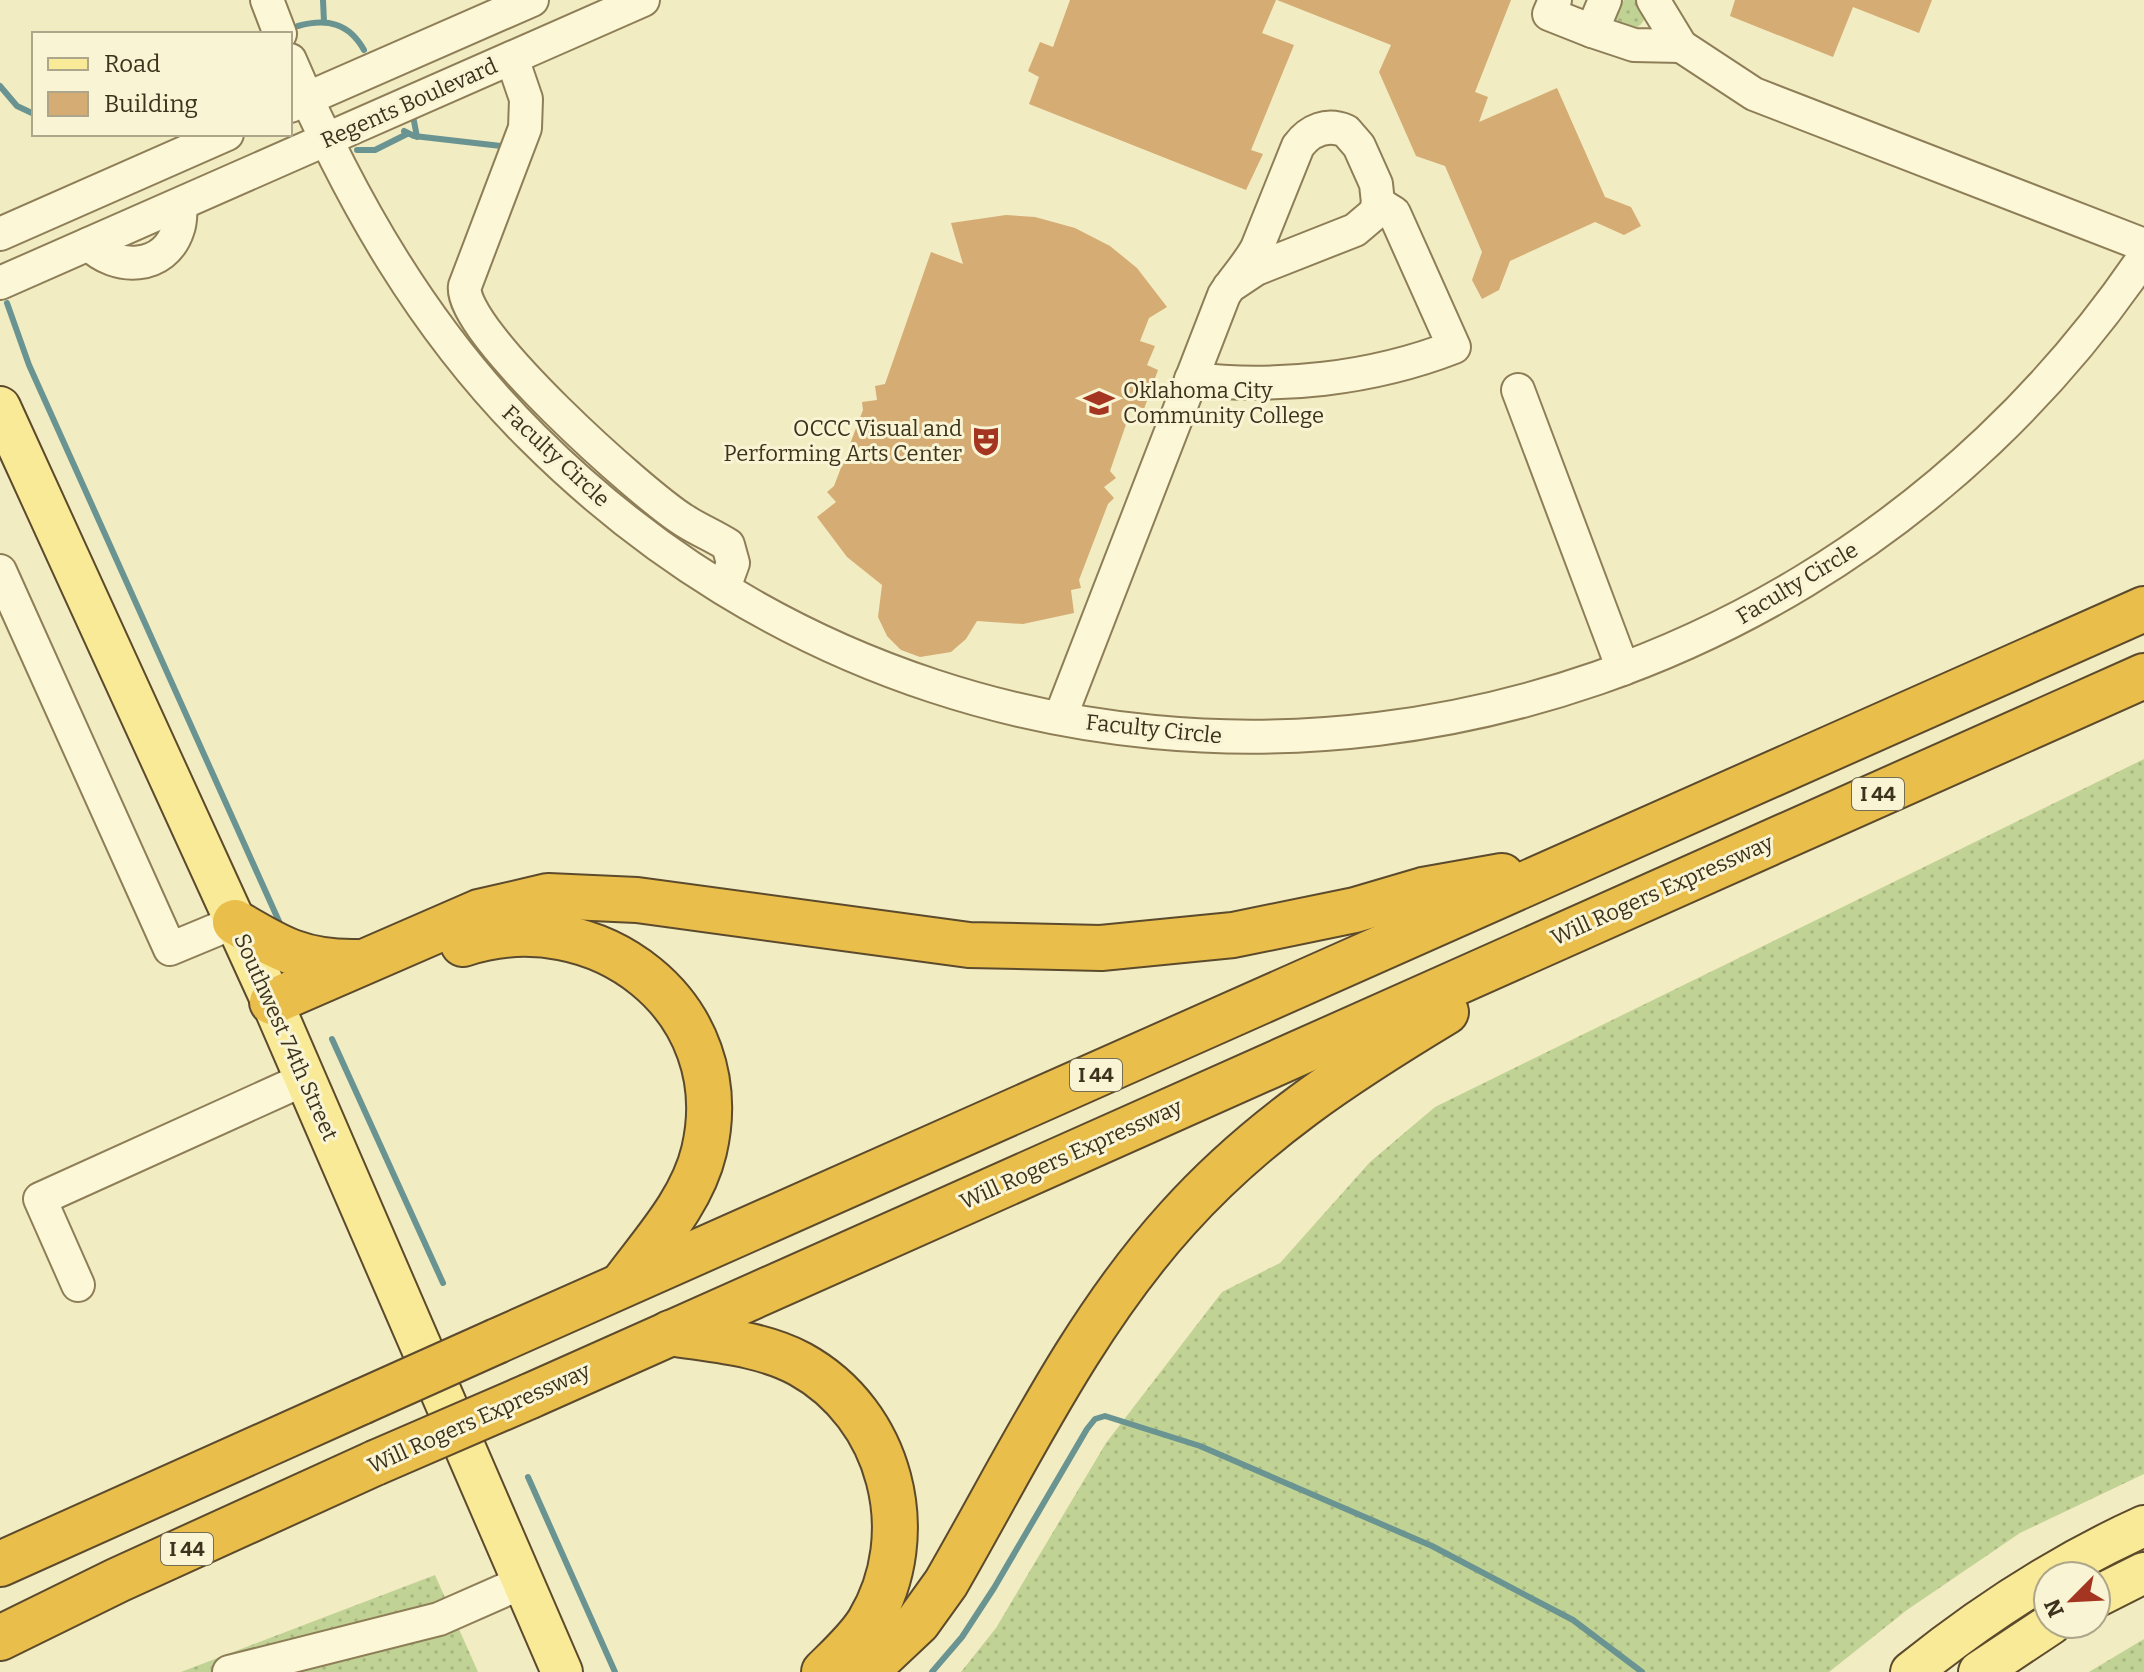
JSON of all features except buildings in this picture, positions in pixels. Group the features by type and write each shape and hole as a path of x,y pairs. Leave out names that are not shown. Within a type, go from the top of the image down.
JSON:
{"highway":[{"name":"I 44","path":"0,1564 2144,609"},
{"name":"Will Rogers Expressway","path":"0,1638 118,1580 375,1463 2144,676"},
{"path":"276,1012 363,962 479,912 548,896 637,900 955,944 1101,948 1233,935 1355,910 1423,890 1571,863"},
{"path":"865,1672 918,1622 946,1583 1105,1311 1197,1198 1270,1130 1338,1077 1612,912"},
{"path":"235,922 294,955 323,962 363,962"},
{"path":"276,1012 447,949 511,932 568,936 596,945 635,967 666,995 690,1031 700,1053 708,1101 704,1149 695,1177 681,1205 621,1287"},
{"path":"670,1333 750,1347 799,1363 818,1375 857,1412 884,1461 896,1509 891,1565 868,1624 824,1672"}],"main road":[{"name":"Southwest 74th Street","path":"4,426 276,1012 562,1672"},
{"path":"1911,1672 2001,1605 2071,1561 2144,1526"},
{"path":"2112,1589 2144,1573"},
{"path":"1979,1672 2032,1637"}],"street":[{"path":"267,0 279,32"},
{"name":"Regents Boulevard","path":"298,102 532,0"},
{"name":"Regents Boulevard","path":"0,283 512,58 608,7 643,0"},
{"path":"1555,0 1549,14 1592,31 1634,45 1681,46"},
{"path":"1592,31 1605,0"},
{"path":"1653,0 1681,46 1754,94 2144,245"},
{"path":"512,58 526,99 525,128 469,272 463,293 466,304 510,360 600,452 685,522 728,545 733,563 724,588"},
{"name":"Faculty Circle","path":"292,70 298,102 326,140 412,293 492,395 533,439 621,516 724,588 862,659 976,698 1060,718 1199,736 1331,735 1405,727 1477,713 1623,669 1758,610 1816,576 1905,515 2001,432 2098,323 2144,257"},
{"path":"1060,718 1229,287 1257,248 1298,146 1312,133 1331,127 1346,131 1353,137 1376,184 1378,203 1369,220 1355,230 1256,269 1229,287"},
{"path":"0,234 222,136"},
{"path":"142,171 170,208"},
{"path":"1191,379 1245,383 1298,381 1361,372 1430,357 1454,347 1394,213 1378,203"},
{"path":"1518,390 1623,669"},
{"path":"0,571 170,949 235,922"},
{"path":"78,1285 40,1199 305,1079"},
{"path":"229,1672 439,1619 523,1582"}],"green space":[{"path":"1630,-1 1640,4 1645,14 1640,24 1630,29 1620,24 1615,14 1620,4"},
{"path":"2144,759 2144,1474 2020,1533 1907,1610 1829,1672 961,1672 996,1628 1106,1443 1222,1292 1280,1263 1370,1162 1435,1107"},
{"path":"435,1575 478,1672 181,1672"},
{"path":"2144,1639 2144,1672 2089,1672"}],"waterway":[{"path":"323,0 324,22"},
{"path":"298,26 318,23 336,25 351,34 364,50"},
{"path":"0,86 17,106 32,113"},
{"path":"413,116 417,137"},
{"path":"404,131 414,136 501,146"},
{"path":"357,150 375,150 407,134"},
{"path":"7,303 29,365 282,928"},
{"path":"332,1039 443,1283"},
{"path":"932,1672 962,1637 994,1588 1087,1429 1095,1419 1105,1416 1200,1446 1432,1546 1573,1620 1642,1672"},
{"path":"528,1477 615,1672"}],"place":[{"name":"Oklahoma City Community College","path":"1099,403"},
{"name":"OCCC Visual and Performing Arts Center","path":"986,441"}]}
